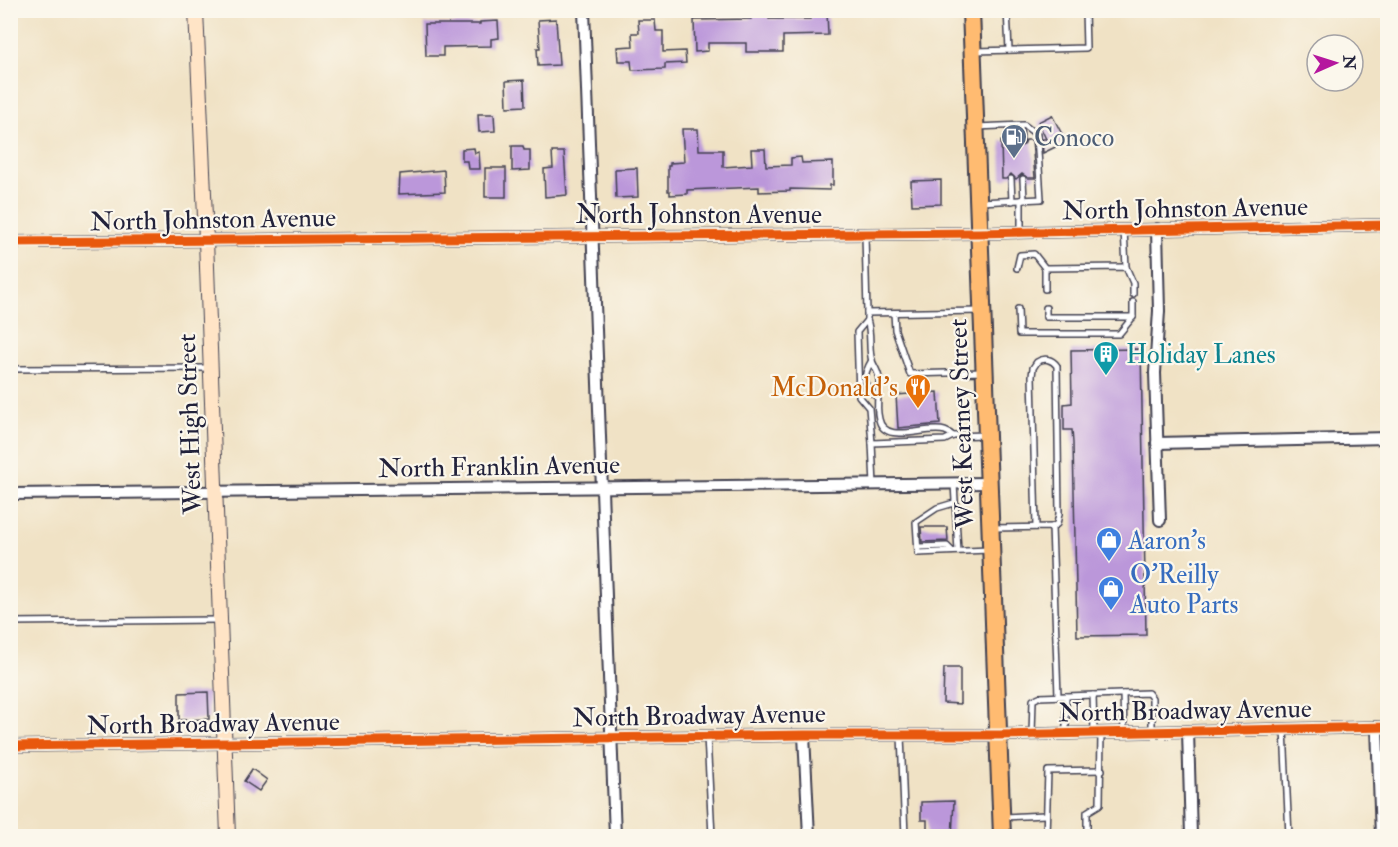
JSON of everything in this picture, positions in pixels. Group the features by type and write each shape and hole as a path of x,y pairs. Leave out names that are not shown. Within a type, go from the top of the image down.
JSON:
{"main road":[{"name":"West Kearney Street","path":"970,10 1002,837"}],"street":[{"name":"West High Street","path":"196,10 228,837"},
{"path":"584,10 615,837"},
{"name":"North Johnston Avenue","path":"10,242 979,233 1388,225"},
{"path":"1157,229 1159,311 1155,373 1160,520"},
{"path":"1157,443 1388,438"},
{"name":"North Franklin Avenue","path":"10,494 989,483"},
{"path":"1381,837 1382,727"},
{"name":"North Broadway Avenue","path":"10,746 611,737 999,735 1152,730 1382,727"},
{"path":"1188,731 1191,837"},
{"path":"804,735 809,837"}],"lane":[{"path":"1007,10 1009,50"},
{"path":"972,51 1086,48 1085,10"},
{"path":"1009,126 1010,141"},
{"path":"1020,126 1021,141"},
{"path":"975,127 1024,126 1037,135 1041,199 978,202"},
{"path":"1011,179 1012,201"},
{"path":"1022,232 1023,179"},
{"path":"1124,230 1126,267 1133,283 1133,294"},
{"path":"865,234 867,317 872,360 879,370 879,389 876,397 882,428 891,433 945,431 953,436"},
{"path":"1017,268 1020,255 1034,254 1045,268 1046,289"},
{"path":"1045,268 1126,267"},
{"path":"1018,309 1019,334 1119,334 1133,317 1134,302"},
{"path":"1046,308 1046,317 1133,317"},
{"path":"874,484 869,408 859,396 857,332 867,317 894,313 982,311"},
{"path":"894,313 895,330 910,374 984,371"},
{"path":"991,528 1052,527 1057,524 1059,514 1057,366 1054,361 1043,359 1033,368 1036,527"},
{"path":"872,360 864,379 866,387 876,397"},
{"path":"10,369 211,368"},
{"path":"872,443 945,440 953,436 987,434"},
{"path":"954,484 955,551"},
{"path":"954,503 937,508 916,522 918,553 992,550"},
{"path":"1052,527 1058,696"},
{"path":"10,622 220,620"},
{"path":"1032,734 1033,700 1039,697 1058,696 1148,693 1152,698 1152,730"},
{"path":"1123,694 1124,731"},
{"path":"1087,837 1086,813 1100,804 1102,770 1093,695"},
{"path":"1065,696 1066,733"},
{"path":"1284,729 1289,837"},
{"path":"901,735 905,837"},
{"path":"707,736 711,837"},
{"path":"1046,837 1048,771 1102,770"},
{"path":"1002,817 1045,815"}],"building":[{"path":"752,10 769,10 769,19 810,19 810,12 825,10 828,35 783,36 783,52 746,52 746,43 708,43 708,51 695,52 694,20 751,19"},
{"path":"556,19 559,65 538,66 537,48 540,48 538,20"},
{"path":"638,20 655,20 656,31 663,31 663,52 685,51 686,63 665,64 665,69 632,70 631,61 618,61 617,47 633,46 632,33 639,33"},
{"path":"498,21 499,38 491,39 491,46 443,47 443,56 426,56 425,24 480,24 480,22"},
{"path":"524,80 525,106 507,107 506,81"},
{"path":"478,114 494,114 495,131 479,132"},
{"path":"1052,115 1064,138 1074,138 1043,153 1042,139 1046,139 1038,122"},
{"path":"682,129 698,129 699,150 723,150 723,167 752,165 751,149 765,149 766,166 791,165 791,158 801,157 802,163 833,162 833,185 830,185 830,190 790,189 790,191 759,192 759,187 687,190 687,194 670,195 668,166 670,163 684,162"},
{"path":"1026,140 1032,140 1035,178 1028,178 1022,174 1016,179 1011,174 1006,179 1002,179 1001,141 1005,141 1010,146 1016,141 1021,146"},
{"path":"512,146 523,146 524,150 530,150 530,170 512,171"},
{"path":"474,148 475,153 479,152 480,169 468,169 467,161 462,161 462,149"},
{"path":"552,152 564,152 567,195 545,197 544,169 553,168"},
{"path":"485,168 506,168 506,197 485,197"},
{"path":"637,168 638,197 616,198 615,169"},
{"path":"444,170 445,192 399,194 400,174"},
{"path":"941,180 941,204 912,205 911,181"},
{"path":"1141,349 1146,635 1077,636 1073,443 1072,430 1064,430 1064,404 1072,403 1071,350"},
{"name":"McDonald's","path":"938,392 940,424 898,428 896,395"},
{"path":"921,527 947,527 948,541 922,542"},
{"path":"944,668 960,668 960,704 943,703"},
{"path":"208,692 209,719 179,720 179,693"},
{"path":"252,769 267,780 259,791 244,781"},
{"path":"954,801 952,837 927,837 927,820 921,820 921,802"}],"cycle path":[{"path":"10,242 979,233 1388,225"},
{"path":"10,746 804,735 999,735 1388,727"}],"place":[{"name":"Conoco","path":"1014,160"},
{"name":"Holiday Lanes","path":"1106,377"},
{"name":"McDonald's","path":"918,410"},
{"name":"Aaron's","path":"1109,563"},
{"name":"O'Reilly Auto Parts","path":"1111,612"}]}
